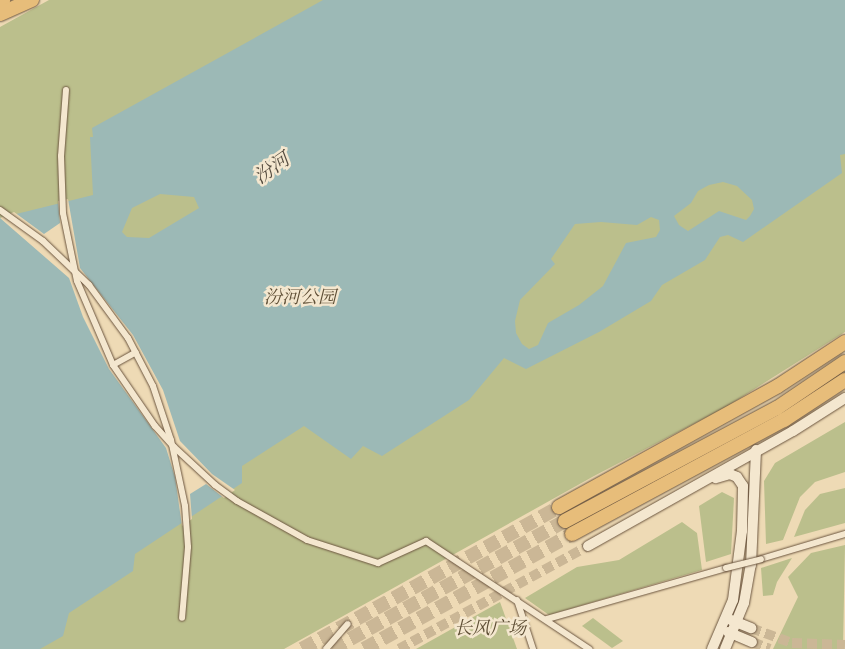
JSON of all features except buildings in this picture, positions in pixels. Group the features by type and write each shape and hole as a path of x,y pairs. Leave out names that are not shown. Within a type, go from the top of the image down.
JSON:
{"highway":[{"path":"0,14 32,0"},
{"path":"558,507 778,386 845,342"},
{"path":"565,521 777,408 845,362"},
{"path":"572,534 784,420 845,380"}],"street":[{"path":"66,90 61,156 63,213 82,297 113,365 155,426 215,485 257,513 307,540 378,563 426,541 589,649"},
{"path":"0,210 43,241 83,279 136,352 161,406 186,506 188,565 182,618"},
{"path":"113,365 136,352"},
{"path":"588,546 845,398"},
{"path":"725,649 737,623 751,565 756,450"},
{"path":"694,486 730,474 737,477 743,486 740,564 726,619 712,649"},
{"path":"547,620 845,534"},
{"path":"517,600 533,649"},
{"path":"726,619 751,628"},
{"path":"326,649 348,624"},
{"path":"722,629 752,642"}],"green space":[{"name":"汾河公园","path":"49,0 845,0 845,332 726,407 594,476 284,649 0,649 0,27"},
{"path":"845,422 845,472 815,482 800,497 783,540 766,544 764,481 775,463"},
{"path":"845,488 845,523 794,537 805,510 820,494"},
{"path":"722,492 734,498 731,554 706,562 699,506"},
{"path":"682,522 697,533 702,570 549,615 525,598 577,567 619,560"},
{"path":"845,545 843,649 773,649 798,597 788,577 811,553"},
{"path":"792,558 777,582 773,595 763,596 761,568"},
{"name":"长风广场","path":"500,602 517,649 416,649"},
{"path":"593,618 623,641 612,648 582,626"}],"water":[{"name":"汾河公园","path":"323,0 845,0 845,154 840,155 842,173 743,242 728,235 720,237 705,260 662,285 651,301 599,332 526,369 504,358 469,400 382,456 363,446 351,459 304,426 242,466 242,483 135,554 133,571 69,613 63,636 40,649 0,649 0,218 93,195 90,137 93,137 92,128","holes":["723,182 737,186 752,200 754,209 746,220 719,211 688,231 679,225 674,216 691,203 698,191 709,185","160,194 194,197 199,208 149,238 127,237 122,232 132,208","651,217 659,220 660,230 656,237 626,243 603,286 579,305 548,323 538,345 529,349 522,344 516,333 515,321 520,300 555,264 551,259 575,224 601,222 637,225"]}],"pier":[{"path":"68,199 80,268 133,335 163,390 180,441 212,474 235,490 224,498 206,484 190,494 192,519 182,526 175,477 166,448 109,369 83,317 69,278 0,218 14,212 44,234 60,223 58,201"}],"tunnel":[{"path":"302,649 559,507"},
{"path":"332,649 565,521"},
{"path":"364,649 572,534"},
{"path":"399,649 588,546"},
{"path":"751,628 792,643 845,645"},
{"path":"752,642 770,649"}],"water label":[{"name":"汾河","path":"273,170"}]}
